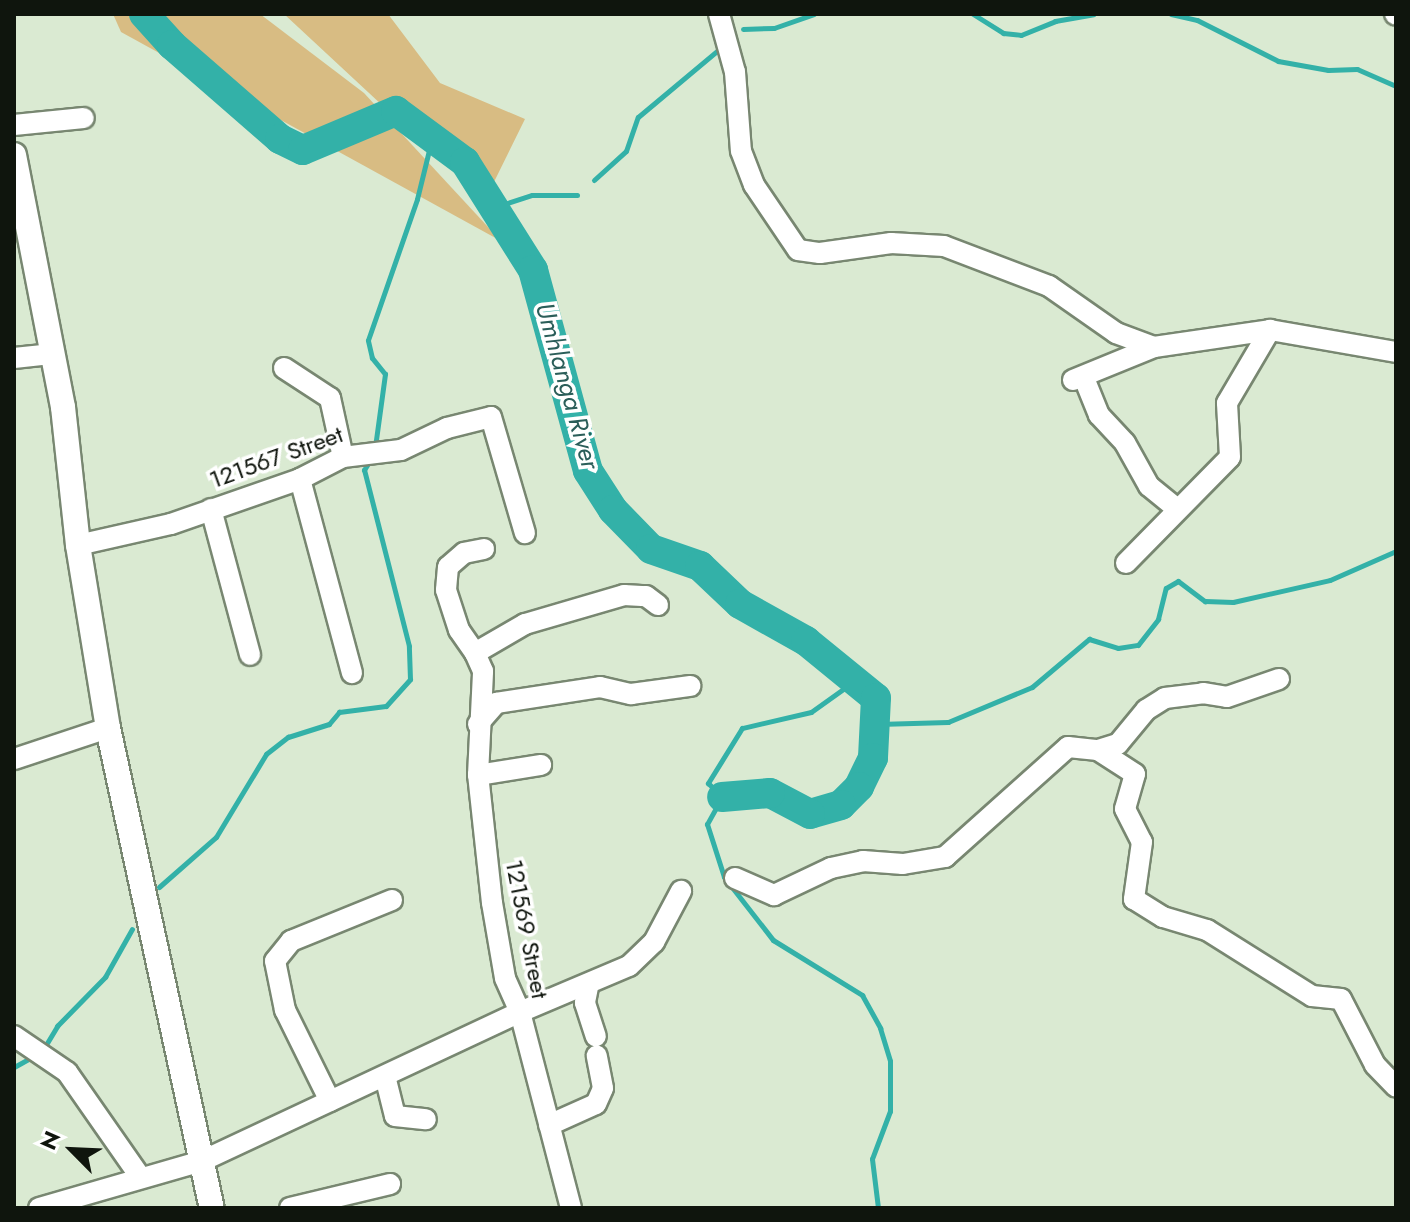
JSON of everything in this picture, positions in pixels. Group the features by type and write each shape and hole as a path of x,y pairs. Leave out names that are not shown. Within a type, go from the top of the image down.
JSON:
{"street":[{"path":"719,14 735,72 741,151 749,172 782,230 806,254 891,243 944,246 1049,286 1116,333 1154,347"},
{"path":"14,125 84,118"},
{"path":"14,155 53,354 78,545 108,728 155,965 212,1208"},
{"path":"1126,563 1230,457 1227,403 1270,330"},
{"path":"1177,509 1149,486 1125,443 1099,415 1079,379 1154,347 1270,330 1396,352"},
{"path":"14,358 53,354"},
{"path":"284,368 330,398 343,457"},
{"name":"121567 Street","path":"78,545 211,509 300,479 343,457 401,450 447,428 491,417 525,533"},
{"path":"300,479 352,673"},
{"path":"211,509 250,655"},
{"path":"484,549 464,553 448,567 446,590 468,649 475,653 525,624 624,595 646,596 658,605"},
{"name":"121569 Street","path":"39,1208 202,1161 520,1012 505,978 497,936 478,775 478,724 483,671 475,653"},
{"path":"735,878 774,895 831,868 863,861 903,864 945,857 1068,747 1098,750 1118,744 1146,710 1165,698 1203,693 1227,697 1279,679"},
{"path":"478,724 496,703 600,687 631,694 690,686"},
{"path":"14,759 108,728"},
{"path":"1098,750 1135,774 1125,809 1142,842 1134,899 1163,917 1202,927 1312,996 1341,999 1375,1065 1396,1087"},
{"path":"478,775 541,765"},
{"path":"571,1208 520,1012 588,987 629,966 648,948 681,891"},
{"path":"330,1101 285,1010 275,961 291,941 392,900"},
{"path":"549,1125 596,1104 603,1088 597,1046 585,1003 588,987"},
{"path":"14,1036 67,1072 141,1178"},
{"path":"385,1076 395,1116 426,1119"},
{"path":"290,1208 390,1184"}],"shaded area":[{"path":"113,14 260,14 364,93 501,241 121,32"},
{"path":"284,14 388,14 440,83 525,119 492,186 463,147 399,105 383,106"}],"waterway":[{"name":"Umhlanga River","path":"144,14 172,45 280,139 303,150 396,111 465,162 533,270 588,471 613,510 651,549 700,566 740,604 806,641 876,698 873,758 859,787 841,805 810,814 770,793 722,797"},
{"path":"743,29 774,28 814,14"},
{"path":"973,14 1003,33 1021,35 1055,21 1093,14"},
{"path":"1171,14 1197,20 1278,61 1328,70 1357,69 1396,86"},
{"path":"594,180 626,151 638,117 717,51"},
{"path":"375,447 385,374 372,358 368,340 417,199 433,134"},
{"path":"495,207 532,195 577,195"},
{"path":"159,887 216,837 266,754 288,737 329,724 339,712 386,706 410,679 409,646 364,470 370,460"},
{"path":"878,724 948,722 1032,687 1089,639 1118,648 1138,645 1158,619 1166,588 1178,581 1205,601 1233,602 1330,580 1396,551"},
{"name":"Umhlanga River","path":"843,674 846,687 811,712 742,728 708,783 722,797 707,824 724,877 773,940 862,995 880,1028 890,1061 890,1111 872,1159 878,1208"},
{"path":"44,1048 57,1026 105,977 132,929"},
{"path":"14,1067 34,1056"}]}
